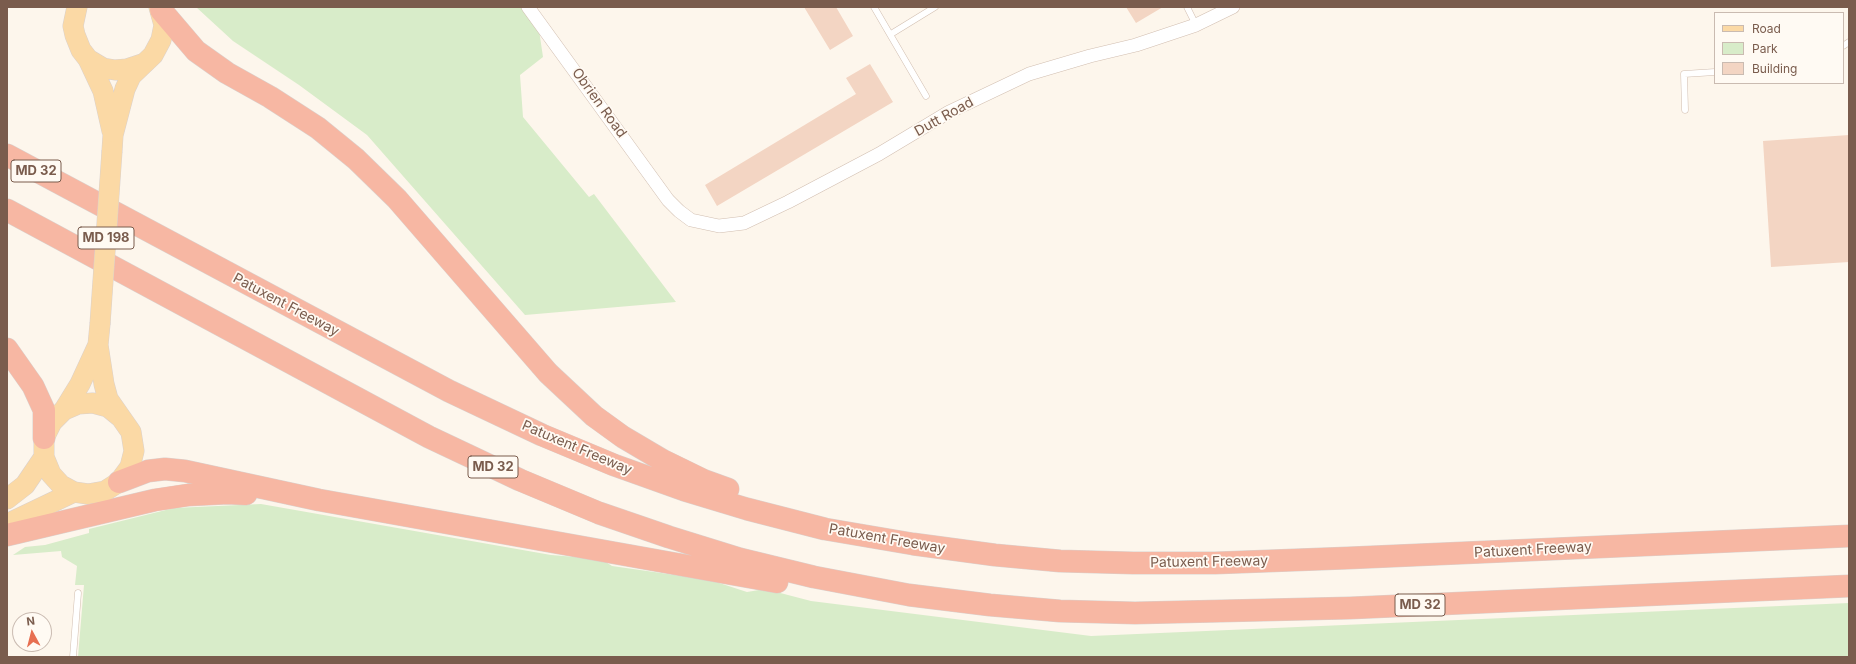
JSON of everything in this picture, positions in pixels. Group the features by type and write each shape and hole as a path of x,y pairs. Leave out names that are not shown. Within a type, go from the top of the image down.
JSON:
{"highway":[{"path":"160,9 196,51 227,73 270,97 318,128 356,159 397,199 548,373 594,416 622,437 662,460 703,480 750,498 828,518 995,555"},
{"name":"Patuxent Freeway","path":"7,156 449,391 542,435 614,465 684,490 740,507 825,529 913,544 995,555 1068,562 1133,563 1215,563 1849,536"},
{"name":"MD 32","path":"7,210 429,437 520,480 599,513 669,537 740,559 814,577 909,595 990,605 1060,611 1135,613 1220,612 1849,586"},
{"path":"7,349 33,386 44,410 44,448"},
{"path":"119,482 148,471 165,469 185,471 319,500 812,589 909,600 990,605"},
{"path":"7,535 155,500 188,495 228,493 319,500"}],"main road":[{"name":"MD 198","path":"78,7 73,26 74,34 103,91 113,143"},
{"name":"MD 198","path":"7,524 74,492 88,494 105,491 119,482 130,467 134,451 131,432 123,418 108,399 104,384 98,345 113,143 125,89 132,76 142,64 153,55 161,40 164,25 160,9"},
{"path":"88,59 103,68 115,70 127,69 142,64"},
{"name":"MD 198","path":"7,499 25,485 44,448 52,422 64,410 80,384 98,345"},
{"path":"64,410 78,404 93,403 108,407 123,418"},
{"path":"44,448 51,474 61,485 74,492"}],"street":[{"name":"Obrien Road","path":"528,7 668,200"},
{"name":"Dutt Road","path":"668,200 691,220 719,226 744,223 788,202 879,154 949,112 1005,84 1061,63 1136,45 1196,25 1233,7"}],"lane":[{"path":"874,7 926,96"},
{"path":"891,34 935,7"},
{"path":"1186,7 1196,25"},
{"path":"1685,110 1684,74 1714,72"},
{"path":"73,657 78,593"}],"green space":[{"path":"196,7 521,7 539,30 543,57 520,75 523,117 589,197 594,194 676,302 525,315 367,135 299,85 233,41"},
{"path":"261,504 551,555 601,559 612,566 710,580 747,592 765,589 811,601 1091,636 1849,603 1849,657 78,657 84,585 75,585 77,566 62,557 61,551 13,555 25,547 45,545 89,533 89,529 174,508"}],"building":[{"path":"804,7 836,7 853,36 830,50"},
{"path":"1126,7 1163,7 1136,23"},
{"path":"870,64 893,102 717,206 705,185 856,94 846,78"},
{"path":"1849,135 1849,262 1771,267 1763,141"}]}
